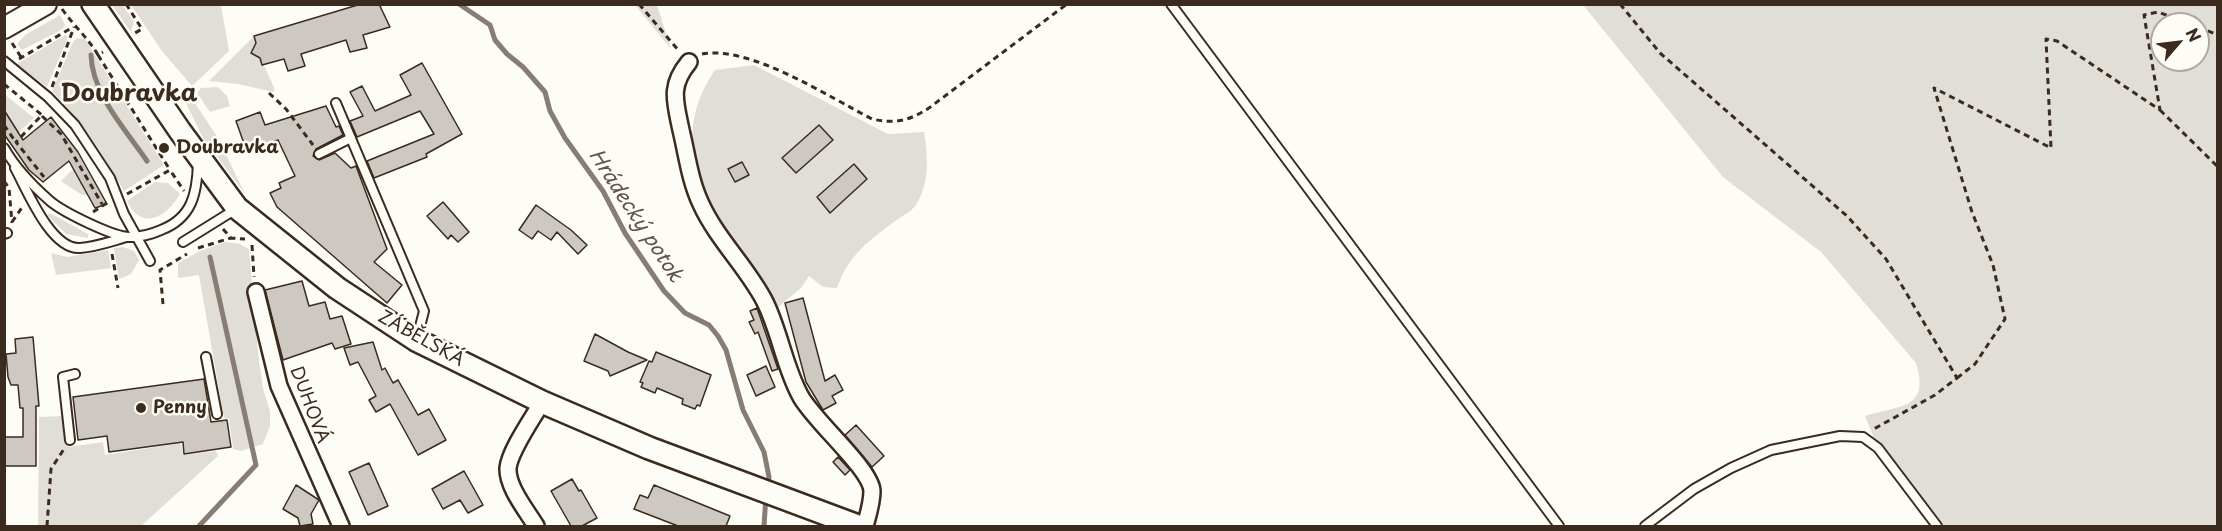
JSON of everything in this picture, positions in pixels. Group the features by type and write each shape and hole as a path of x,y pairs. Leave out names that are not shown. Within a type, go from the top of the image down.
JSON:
{"main road":[{"name":"ZÁBĚLSKÁ","path":"93,4 198,156 244,215 337,288 416,340 542,402 649,448 858,526"}],"street":[{"path":"4,28 46,4"},
{"path":"689,62 679,74 674,89 692,181 701,206 764,301 792,379 802,400 825,430 868,476 872,489 865,526"},
{"name":"DUHOVÁ","path":"255,291 279,386 341,526"},
{"path":"536,526 511,482 508,467 542,402"}],"lane":[{"path":"1172,4 1559,526"},
{"path":"8,64 48,97 75,125 110,178 132,236 150,261"},
{"path":"336,103 424,311 416,340"},
{"path":"319,154 351,138"},
{"path":"7,152 49,230 64,245 79,248 153,233 175,224 188,212 194,200 198,156"},
{"path":"7,152 51,202 100,228 132,236"},
{"path":"124,214 136,228 153,233"},
{"path":"183,242 244,215"},
{"path":"206,357 217,414"},
{"path":"70,440 63,377 75,374"},
{"path":"1645,526 1694,489 1731,468 1771,450 1840,436 1863,437 1878,448 1937,526"}],"path":[{"path":"58,4 74,27"},
{"path":"126,4 142,29"},
{"path":"639,4 689,62 705,53 724,53 754,59 872,119 891,123 904,121 929,108 1067,4"},
{"path":"1620,4 1660,52 1847,216 1886,259 1957,378"},
{"path":"2150,14 2144,15 2150,51"},
{"path":"8,64 74,27"},
{"path":"16,142 42,116 74,27"},
{"path":"1863,437 1880,424 1935,396 1975,364 2005,319 1993,265 1972,212 1934,88 2051,148 2046,39 2057,41 2160,110 2217,167"},
{"path":"98,55 170,170"},
{"path":"2154,72 2160,110"},
{"path":"4,84 61,134 103,205 94,212 86,208"},
{"path":"269,93 298,124 319,154"},
{"path":"4,125 48,182"},
{"path":"4,181 9,188 12,222 6,233"},
{"path":"244,215 255,291"},
{"path":"163,304 160,270 199,248 231,238"},
{"path":"110,241 118,288"},
{"path":"47,526 51,469 70,440"}],"shaded area":[{"path":"112,5 123,5 134,22 131,32"},
{"path":"131,5 221,5 229,51 192,86 162,51"},
{"path":"635,5 657,5 671,49"},
{"path":"1583,5 2217,5 2217,526 1937,526 1878,448 1865,416 1901,407 1916,397 1919,378 1916,363 1821,252 1723,177"},
{"path":"60,15 65,25 63,29 22,50 17,44 25,35"},
{"path":"65,35 68,37 47,87 17,64"},
{"path":"254,36 256,44 252,53 259,54 275,90 273,92 238,84 209,81"},
{"path":"77,38 85,39 164,165 124,191 91,138 52,91 73,42"},
{"path":"754,65 888,134 924,132 926,151 926,178 921,196 914,208 875,236 860,250 847,267 837,288 823,287 809,276 801,288 776,309 720,225 705,195 695,165 692,134 698,103 715,70"},
{"path":"218,87 227,96 230,106 210,112 197,93 201,88"},
{"path":"4,94 34,118 18,133 5,119"},
{"path":"191,97 218,138 245,194 203,138 185,101"},
{"path":"73,169 89,196 82,195 61,181"},
{"path":"155,182 168,183 180,194 168,209 154,218 139,216 127,201"},
{"path":"50,213 88,234 88,238 66,234 47,215"},
{"path":"226,242 240,244 249,249 258,353 263,388 270,411 270,426 263,444 241,451 233,449 229,419 224,418 199,275 178,278 178,263 200,251"},
{"path":"123,247 134,251 139,260 131,274 119,279 114,248"},
{"path":"108,250 111,268 56,275 51,253 67,257"},
{"path":"63,416 68,447 103,442 105,455 181,443 183,455 216,451 218,456 141,526 38,526 39,417"}],"building":[{"path":"361,4 379,4 390,27 363,35 367,48 350,52 346,40 301,54 305,66 288,71 284,59 262,65 260,58 251,53 256,43 254,36"},
{"path":"422,63 462,134 426,154 427,157 374,178 367,161 434,134 420,111 357,137 350,121 363,116 350,92 362,86 375,111 411,95 400,75"},
{"path":"326,106 336,127 339,126 343,135 316,149 313,156 319,160 335,153 351,168 356,166 387,249 374,262 402,285 387,303 277,207 270,193 281,188 279,183 295,176 278,140 247,152 236,121 260,112 265,125"},
{"path":"4,110 23,140 51,117 78,152 107,204 95,208 69,161 43,182 29,170 4,134"},
{"path":"819,125 833,140 796,173 782,158"},
{"path":"742,162 749,175 735,182 728,169"},
{"path":"854,164 867,179 830,213 817,197"},
{"path":"443,202 469,232 458,242 451,235 448,239 427,216"},
{"path":"536,205 571,230 587,245 578,254 557,232 551,240 538,231 532,239 519,230"},
{"path":"302,281 309,306 325,302 330,319 342,316 351,344 335,349 332,343 283,360 265,290"},
{"path":"803,298 825,381 835,375 843,390 832,396 836,403 823,410 806,382 785,303"},
{"path":"757,308 778,369 772,371 758,332 755,334 749,322 754,320 750,311"},
{"path":"595,334 647,360 610,376 608,371 584,361"},
{"path":"33,337 39,406 36,406 36,466 4,466 4,437 23,437 23,408 20,408 18,385 11,385 8,377 6,354 16,353 15,339"},
{"path":"373,342 382,370 385,368 393,383 398,380 418,415 429,409 446,440 418,455 390,404 376,412 369,400 376,396 358,362 350,365 344,348"},
{"path":"656,352 711,375 700,406 697,405 695,409 682,404 683,399 657,388 655,393 641,387 643,383 640,382 649,361 652,362"},
{"path":"766,366 775,387 756,396 747,375"},
{"name":"Penny","path":"204,379 211,422 227,420 231,447 184,454 183,442 109,452 107,436 78,440 73,397"},
{"path":"856,425 884,456 872,467 845,435"},
{"path":"838,457 850,470 845,475 833,462"},
{"path":"369,463 388,506 368,515 349,472"},
{"path":"464,471 483,505 468,513 460,500 443,509 432,489"},
{"path":"572,479 597,518 582,526 571,526 551,491"},
{"path":"296,485 319,500 311,514 313,524 300,526 298,518 283,509"},
{"path":"654,485 730,516 726,526 678,526 634,509 640,495 648,498"}],"waterway":[{"name":"Hrádecký potok","path":"459,4 490,25 495,40 545,92 550,111 565,138 603,191 625,233 664,291 685,313 709,325 718,336 726,350 743,410 764,452 769,477 768,486"},
{"path":"91,55 97,84 104,98 147,161"},
{"path":"199,526 256,465 210,257"},
{"name":"Hrádecký potok","path":"764,526 766,495"}],"place":[{"name":"Doubravka","path":"164,148"},
{"name":"Penny","path":"141,408"}],"district":[{"name":"Doubravka","path":"129,94"}]}
